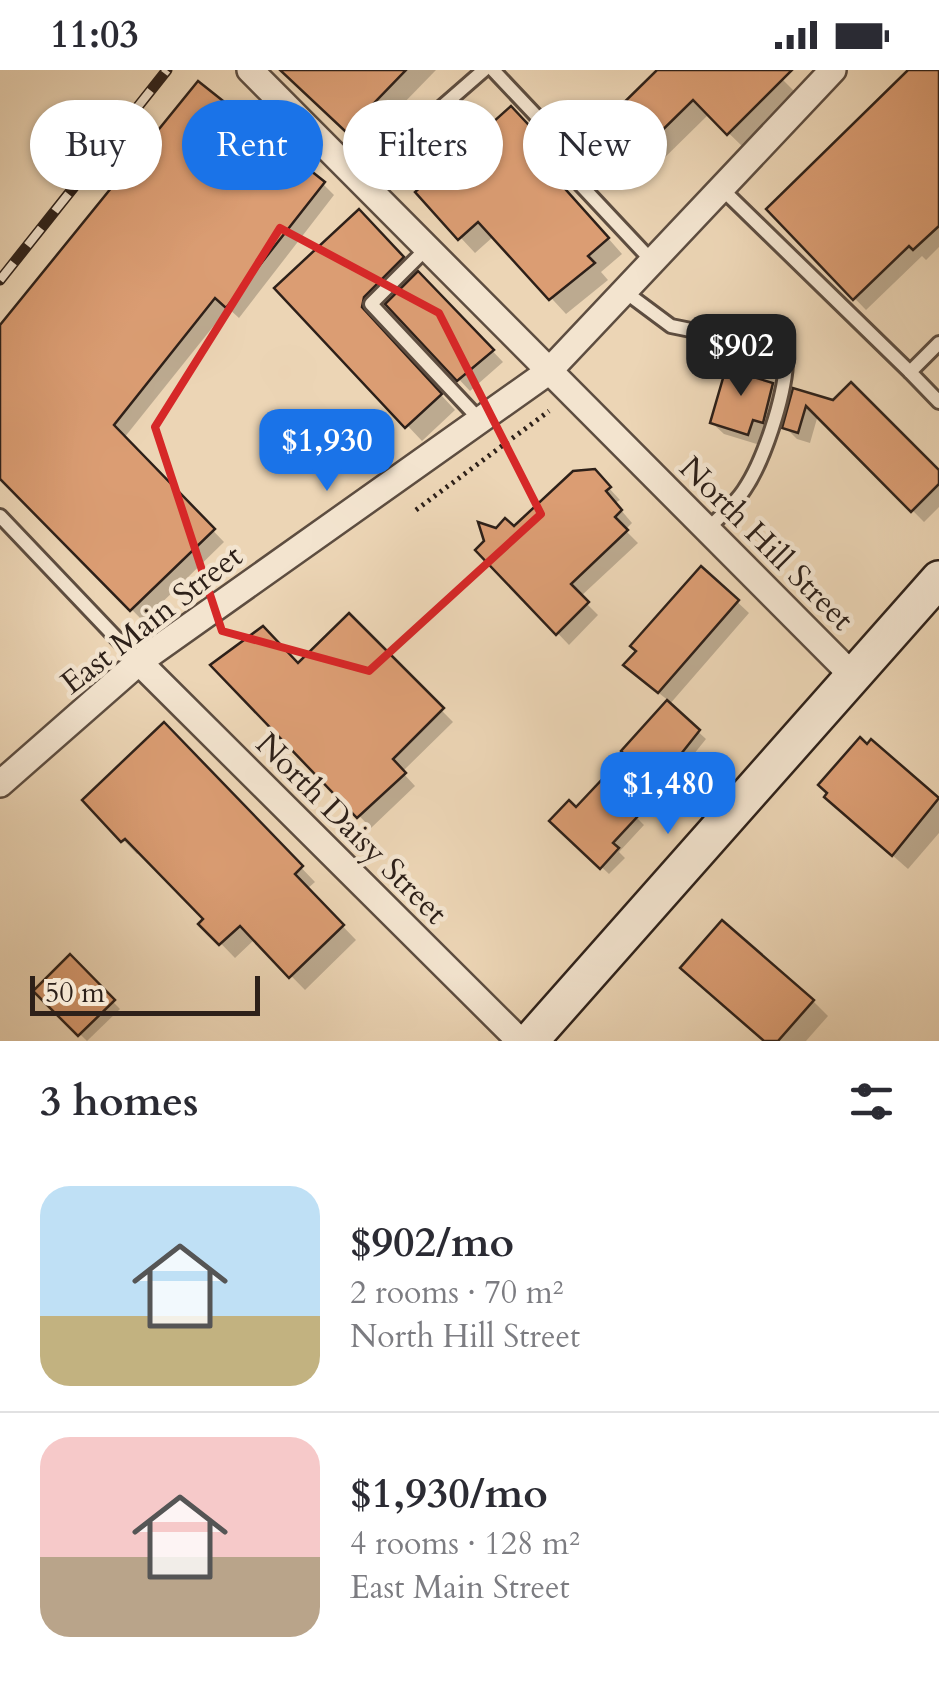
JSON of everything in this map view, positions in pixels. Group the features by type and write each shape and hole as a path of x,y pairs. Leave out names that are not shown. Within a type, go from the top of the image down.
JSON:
{"main road":[{"path":"530,1041 939,579"}],"street":[{"name":"North Hill Street","path":"250,70 343,163"},
{"name":"East Main Street","path":"0,784 139,662 548,372 832,70"},
{"name":"North Hill Street","path":"370,190 854,677"},
{"name":"North Daisy Street","path":"139,662 520,1041"}],"lane":[{"path":"450,100 484,70"},
{"path":"493,70 544,124 562,165 652,261"},
{"path":"721,188 939,402"},
{"path":"427,248 371,304 479,419"},
{"path":"624,291 663,323 775,347 786,364 756,467 744,490 708,530"},
{"path":"910,372 939,343"},
{"path":"0,516 139,662"}],"path":[{"path":"416,510 551,409"}],"highlighted area":[{"path":"280,228 439,313 541,514 369,671 222,631 155,427"}],"building":[{"path":"280,70 406,70 377,100 343,100 343,129 323,110 323,100 312,100"},
{"path":"657,70 792,70 727,135 693,100 667,126 667,100 626,100"},
{"path":"908,70 939,70 939,226 913,250 909,246 853,300 766,209"},
{"path":"198,81 222,100 183,100"},
{"path":"182,101 182,190 319,190 226,308 215,298 114,425 215,529 130,611 0,479 0,325 110,190 162,190 162,125"},
{"path":"511,106 523,119 523,190 566,190 609,238 588,256 595,263 549,300 478,222 458,240 415,192 503,190 503,113"},
{"path":"359,209 404,257 364,297 362,307 442,394 405,428 274,288"},
{"path":"418,271 494,350 457,381 385,304"},
{"path":"728,361 755,369 753,377 773,383 763,423 753,420 748,435 710,423"},
{"path":"851,382 939,470 939,484 911,512 806,406 798,433 782,428 793,388 833,400"},
{"path":"595,469 611,487 606,491 622,510 615,517 628,530 571,584 589,602 556,635 475,550 484,541 478,522 496,528 505,518 514,526 573,471"},
{"path":"701,566 739,600 658,693 623,665 636,651 630,646"},
{"path":"349,613 444,708 393,759 406,773 357,818 210,665 263,626 298,663"},
{"path":"667,700 700,730 658,783 631,809 638,816 613,843 619,848 600,869 549,821 569,800 576,807 625,755 621,751"},
{"path":"164,722 303,866 295,874 344,925 289,978 240,926 219,945 198,924 203,919 82,800"},
{"path":"860,737 867,744 871,739 939,798 892,856 824,797 827,793 818,785"},
{"path":"722,920 814,1000 778,1041 764,1041 680,968"},
{"path":"70,954 115,1000 78,1036 33,991"}],"railway":[{"path":"0,280 167,70"}]}
